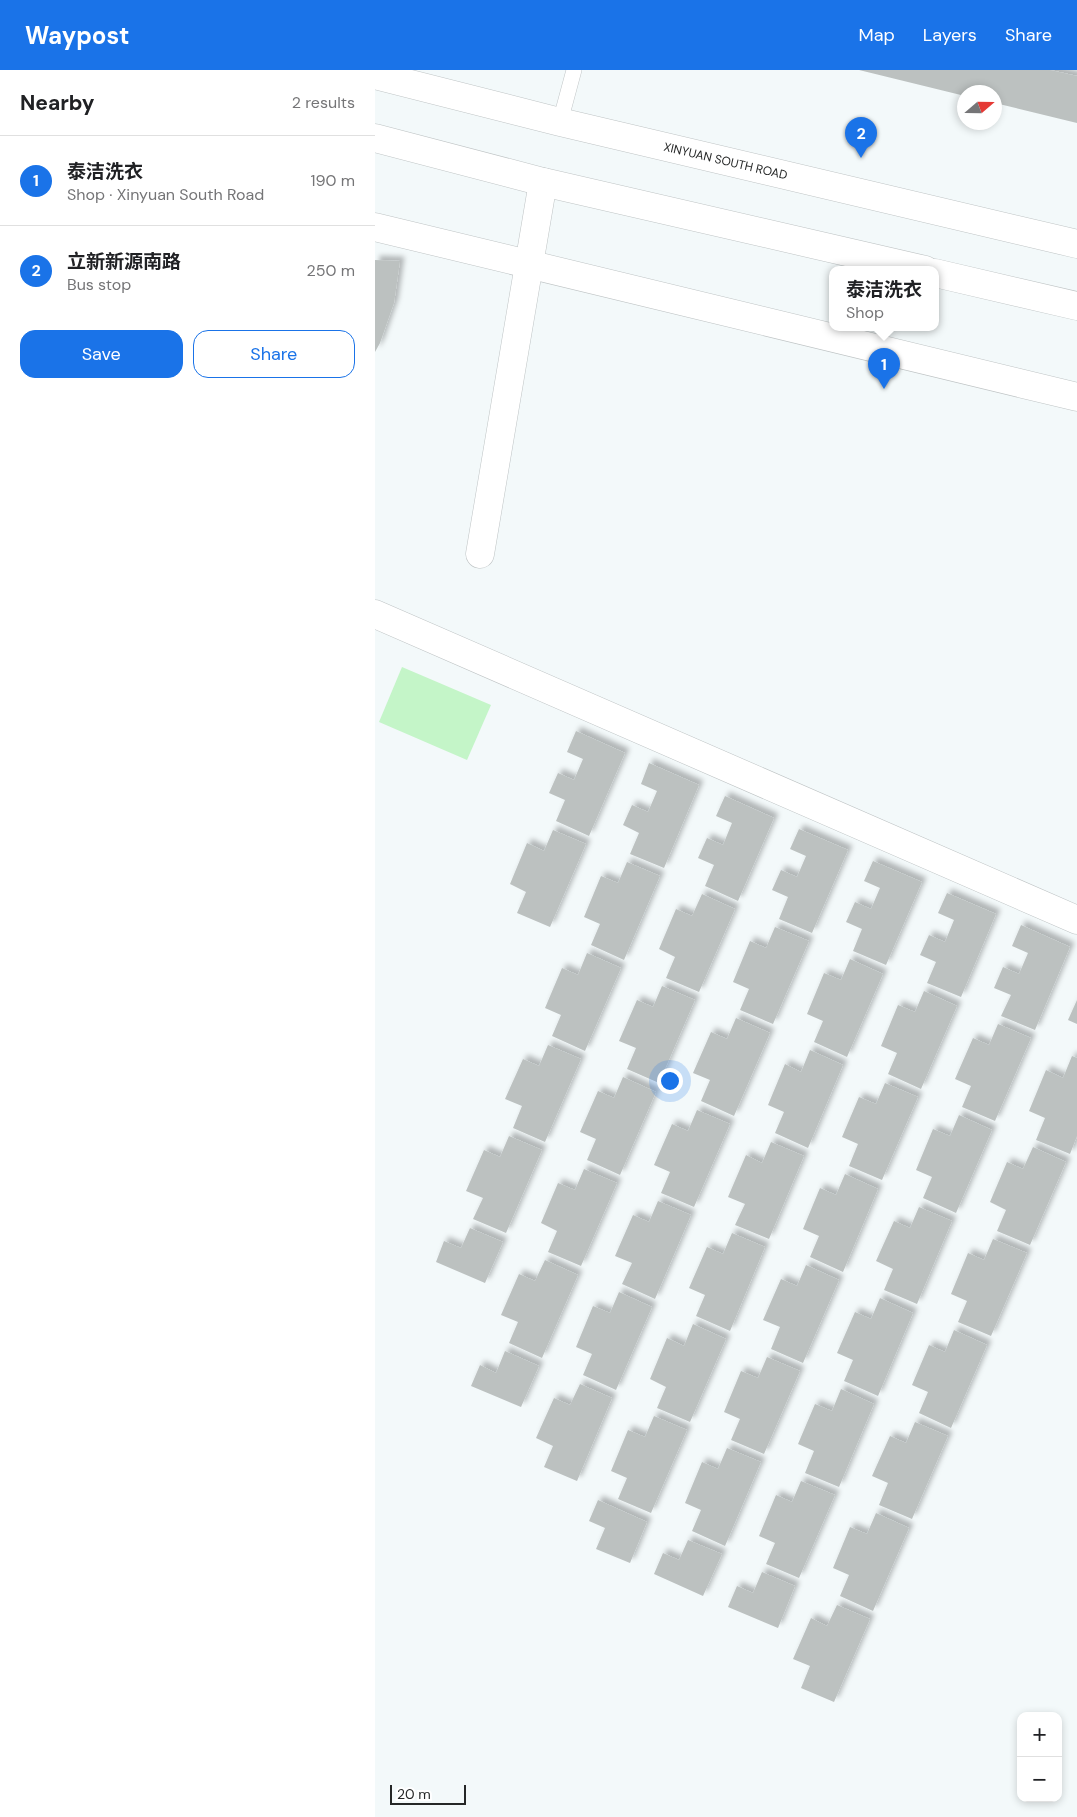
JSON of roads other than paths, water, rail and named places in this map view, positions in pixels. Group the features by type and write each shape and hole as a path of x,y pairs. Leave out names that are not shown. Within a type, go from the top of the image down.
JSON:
{"street":[{"name":"XINYUAN SOUTH ROAD","path":"375,75 559,122 1077,244"},
{"path":"375,138 543,182 908,266"},
{"path":"480,554 543,182"},
{"path":"375,227 1077,397"},
{"path":"939,274 1077,306"},
{"path":"375,614 1077,920"}],"lane":[{"path":"559,122 574,70"}],"place":[{"name":"立新新源南路","path":"861,158"},
{"name":"泰洁洗衣","path":"884,389"}]}
